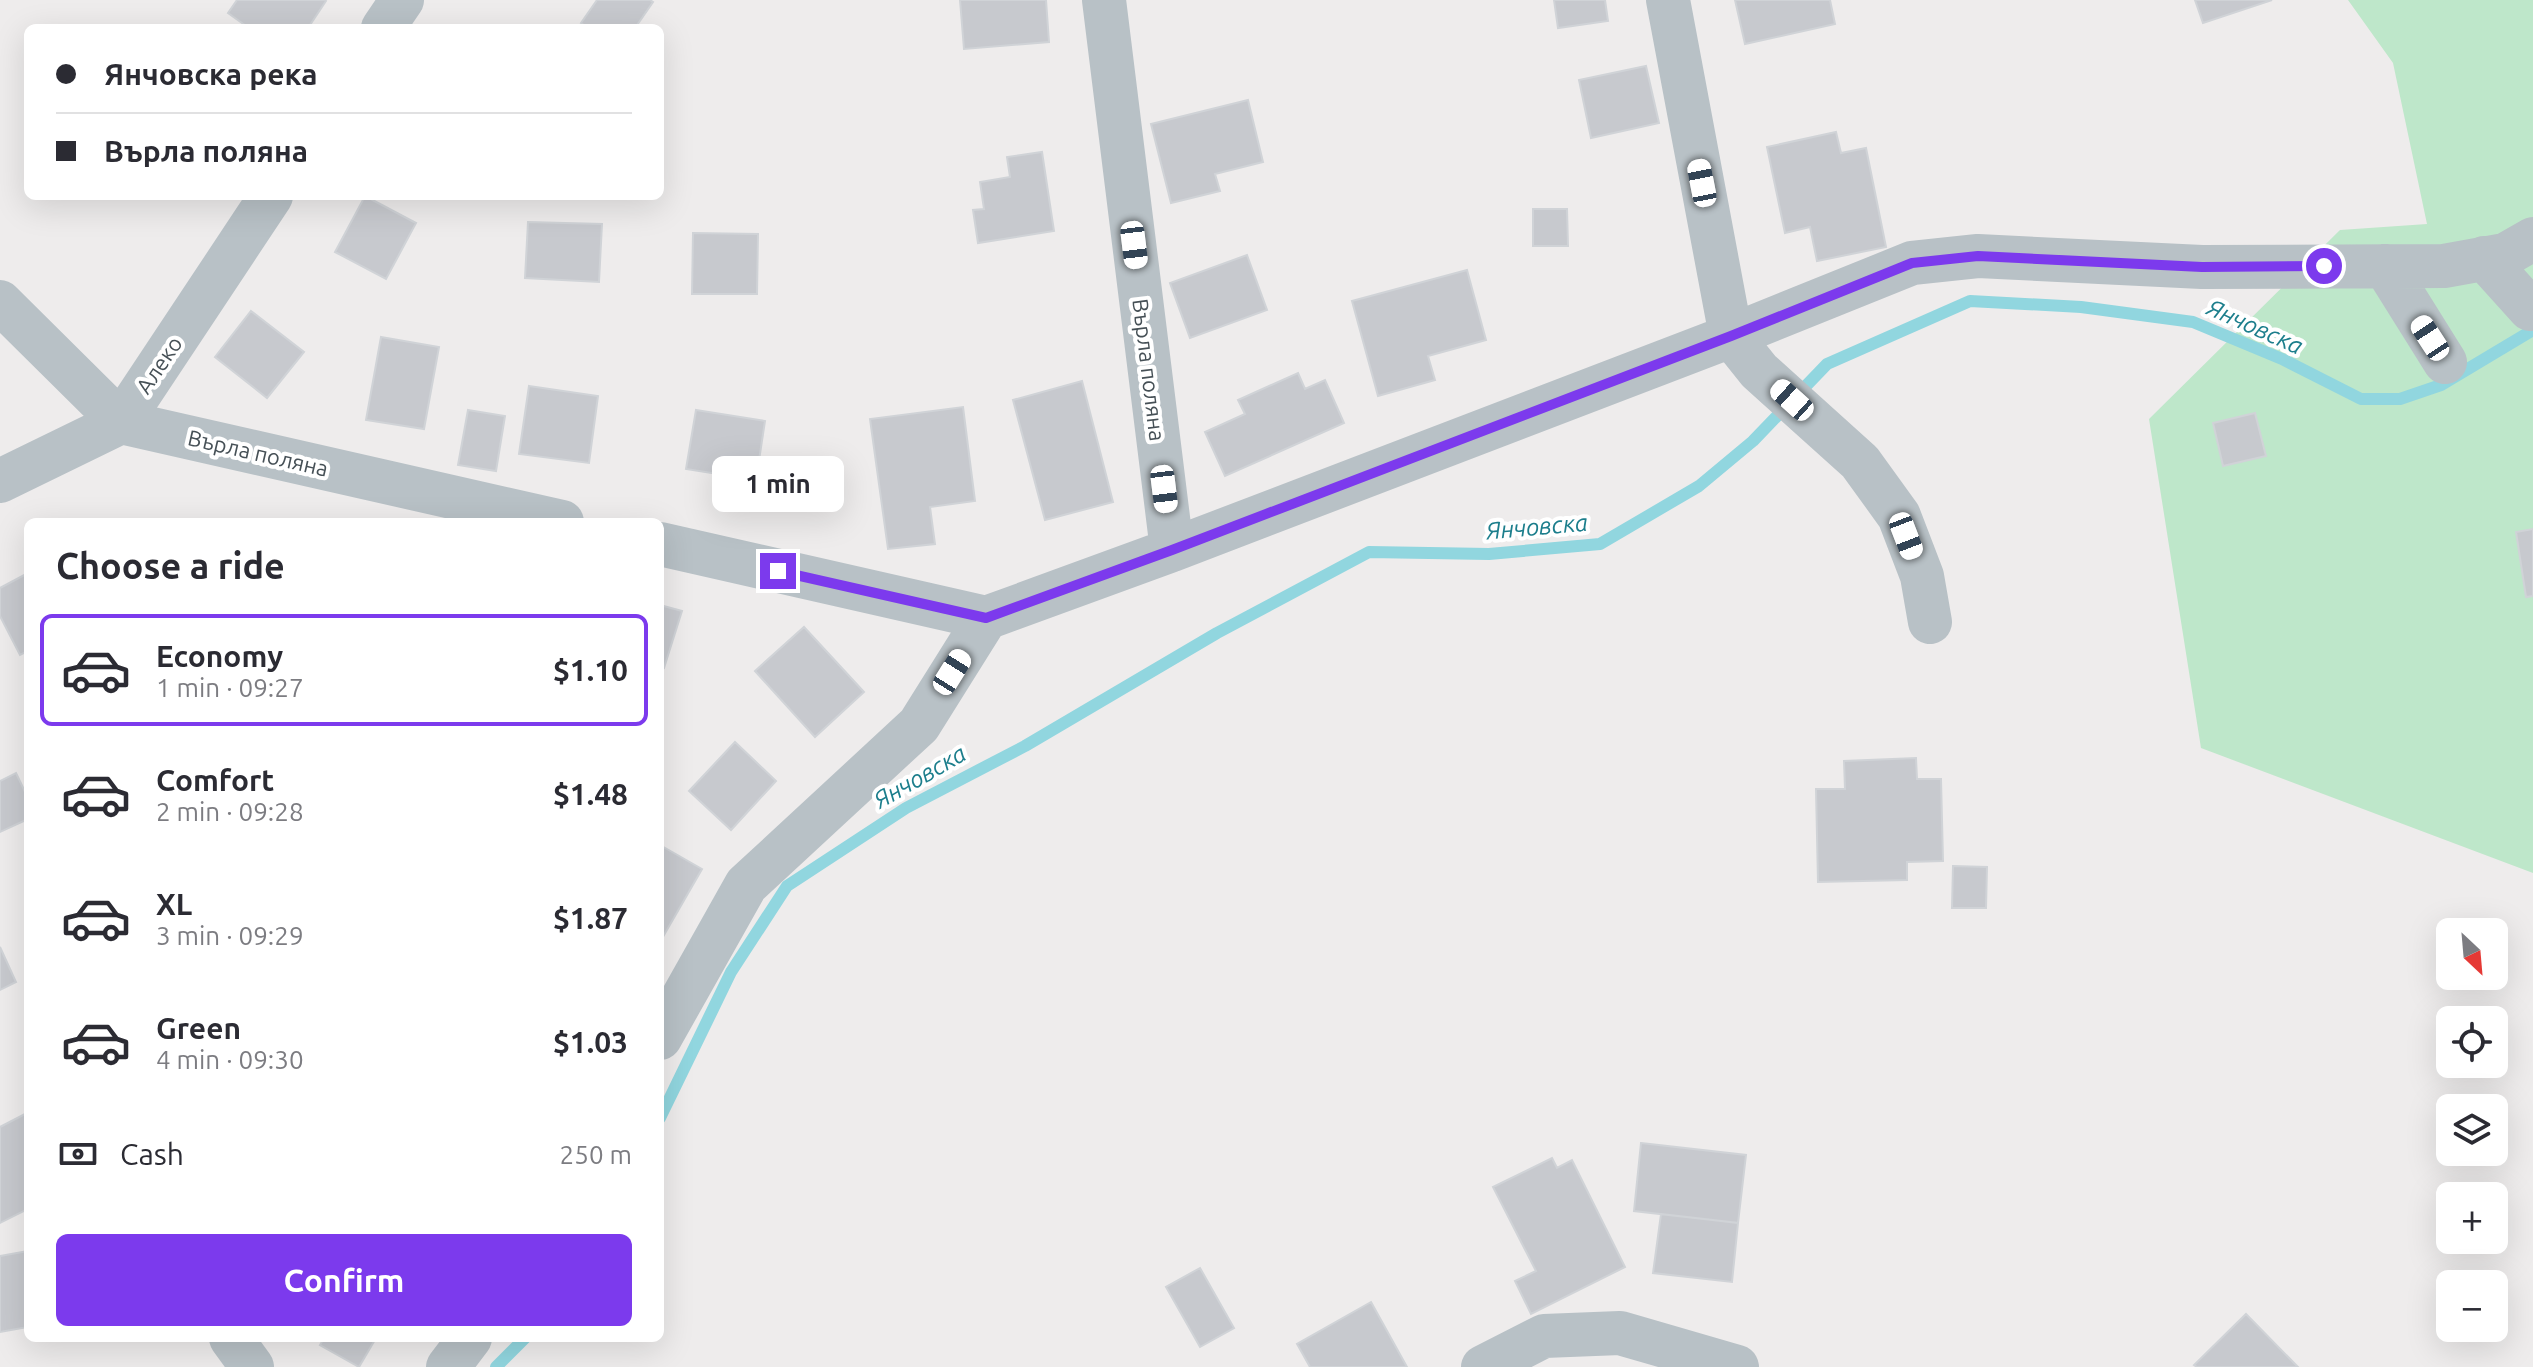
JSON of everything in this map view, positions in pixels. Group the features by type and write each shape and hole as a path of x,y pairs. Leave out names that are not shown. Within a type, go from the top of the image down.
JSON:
{"street":[{"path":"386,24 402,0"},
{"name":"Върла поляна","path":"1104,0 1172,550"},
{"path":"1668,0 1731,336 1771,381 1860,462 1899,516 1922,576 1930,622"},
{"name":"Алеко","path":"121,422 268,200"},
{"path":"664,545 986,618 1731,336 1912,263 1978,256 2202,267 2444,266 2505,255 2533,239"},
{"path":"2484,258 2530,309"},
{"path":"2385,266 2445,362"},
{"path":"0,302 121,422 0,481"},
{"name":"Върла поляна","path":"121,422 544,518"},
{"path":"664,1031 746,885 919,725 986,618"},
{"path":"1483,1367 1544,1336 1620,1333 1737,1367"},
{"path":"234,1342 252,1367"},
{"path":"448,1367 467,1342"}],"green space":[{"path":"2348,0 2533,0 2533,873 2201,748 2149,419 2340,230 2427,224 2393,63"}],"building":[{"path":"237,0 326,1 311,24 243,24 228,13"},
{"path":"597,0 653,2 638,24 581,23"},
{"path":"960,0 1046,0 1049,42 964,49"},
{"path":"1554,0 1605,0 1608,21 1558,28"},
{"path":"1735,0 1830,0 1835,24 1745,44"},
{"path":"2195,0 2272,0 2203,23"},
{"path":"1646,66 1659,123 1591,138 1579,80"},
{"path":"1248,100 1263,162 1215,174 1220,191 1171,203 1151,124"},
{"path":"1836,132 1841,153 1866,148 1886,247 1817,261 1810,227 1785,233 1767,147"},
{"path":"1042,152 1054,231 978,243 973,210 984,209 980,182 1010,177 1007,157"},
{"path":"363,200 373,200 416,223 386,279 335,252"},
{"path":"1533,209 1567,209 1568,246 1533,246"},
{"path":"528,222 602,224 599,282 525,278"},
{"path":"693,233 758,234 757,294 692,294"},
{"path":"1247,255 1267,310 1190,338 1170,283"},
{"path":"1467,270 1486,340 1428,356 1435,380 1378,396 1352,301"},
{"path":"251,311 304,352 267,398 215,357"},
{"path":"381,337 439,347 424,429 366,420"},
{"path":"1298,373 1305,389 1325,380 1344,423 1225,476 1205,432 1245,414 1238,400"},
{"path":"1082,381 1113,502 1045,520 1013,400"},
{"path":"529,386 598,396 589,463 519,454"},
{"path":"963,407 975,501 930,507 935,544 888,549 870,419"},
{"path":"468,410 505,416 496,471 458,465"},
{"path":"696,410 765,421 756,480 686,469"},
{"path":"2255,413 2266,456 2223,466 2213,423"},
{"path":"2533,529 2533,596 2526,597 2516,532"},
{"path":"24,575 24,653 20,655 0,616 0,588"},
{"path":"664,606 682,611 664,668"},
{"path":"804,627 864,692 815,737 755,671"},
{"path":"735,742 776,781 731,830 689,791"},
{"path":"1916,758 1917,779 1941,779 1943,861 1907,862 1907,880 1818,882 1816,789 1845,789 1844,761"},
{"path":"16,773 24,790 24,821 0,832 0,781"},
{"path":"664,847 702,869 664,935"},
{"path":"1953,866 1987,867 1986,908 1952,908"},
{"path":"0,947 16,982 0,990"},
{"path":"24,1115 24,1211 0,1223 0,1127"},
{"path":"1641,1143 1746,1155 1738,1223 1634,1211"},
{"path":"1552,1158 1557,1168 1572,1160 1625,1267 1531,1314 1515,1281 1536,1271 1493,1187"},
{"path":"1661,1214 1738,1223 1732,1282 1653,1273"},
{"path":"24,1252 24,1328 0,1332 0,1256"},
{"path":"1200,1268 1234,1328 1200,1347 1166,1287"},
{"path":"1371,1302 1407,1367 1310,1367 1297,1344"},
{"path":"2246,1314 2298,1367 2194,1365"},
{"path":"322,1342 374,1342 359,1367 320,1345"}],"waterway":[{"name":"Янчовска","path":"664,1110 731,972 787,886 906,808 1025,746 1217,633 1369,552 1489,554 1600,544 1699,486 1753,441 1827,364 1970,301 2081,307 2193,322 2282,359 2361,399 2400,399 2441,385 2533,330"},
{"name":"Янчовска","path":"496,1367 521,1342"}],"route":[{"path":"778,571 986,618 1731,336 1912,263 1978,256 2202,267 2324,266"}]}
